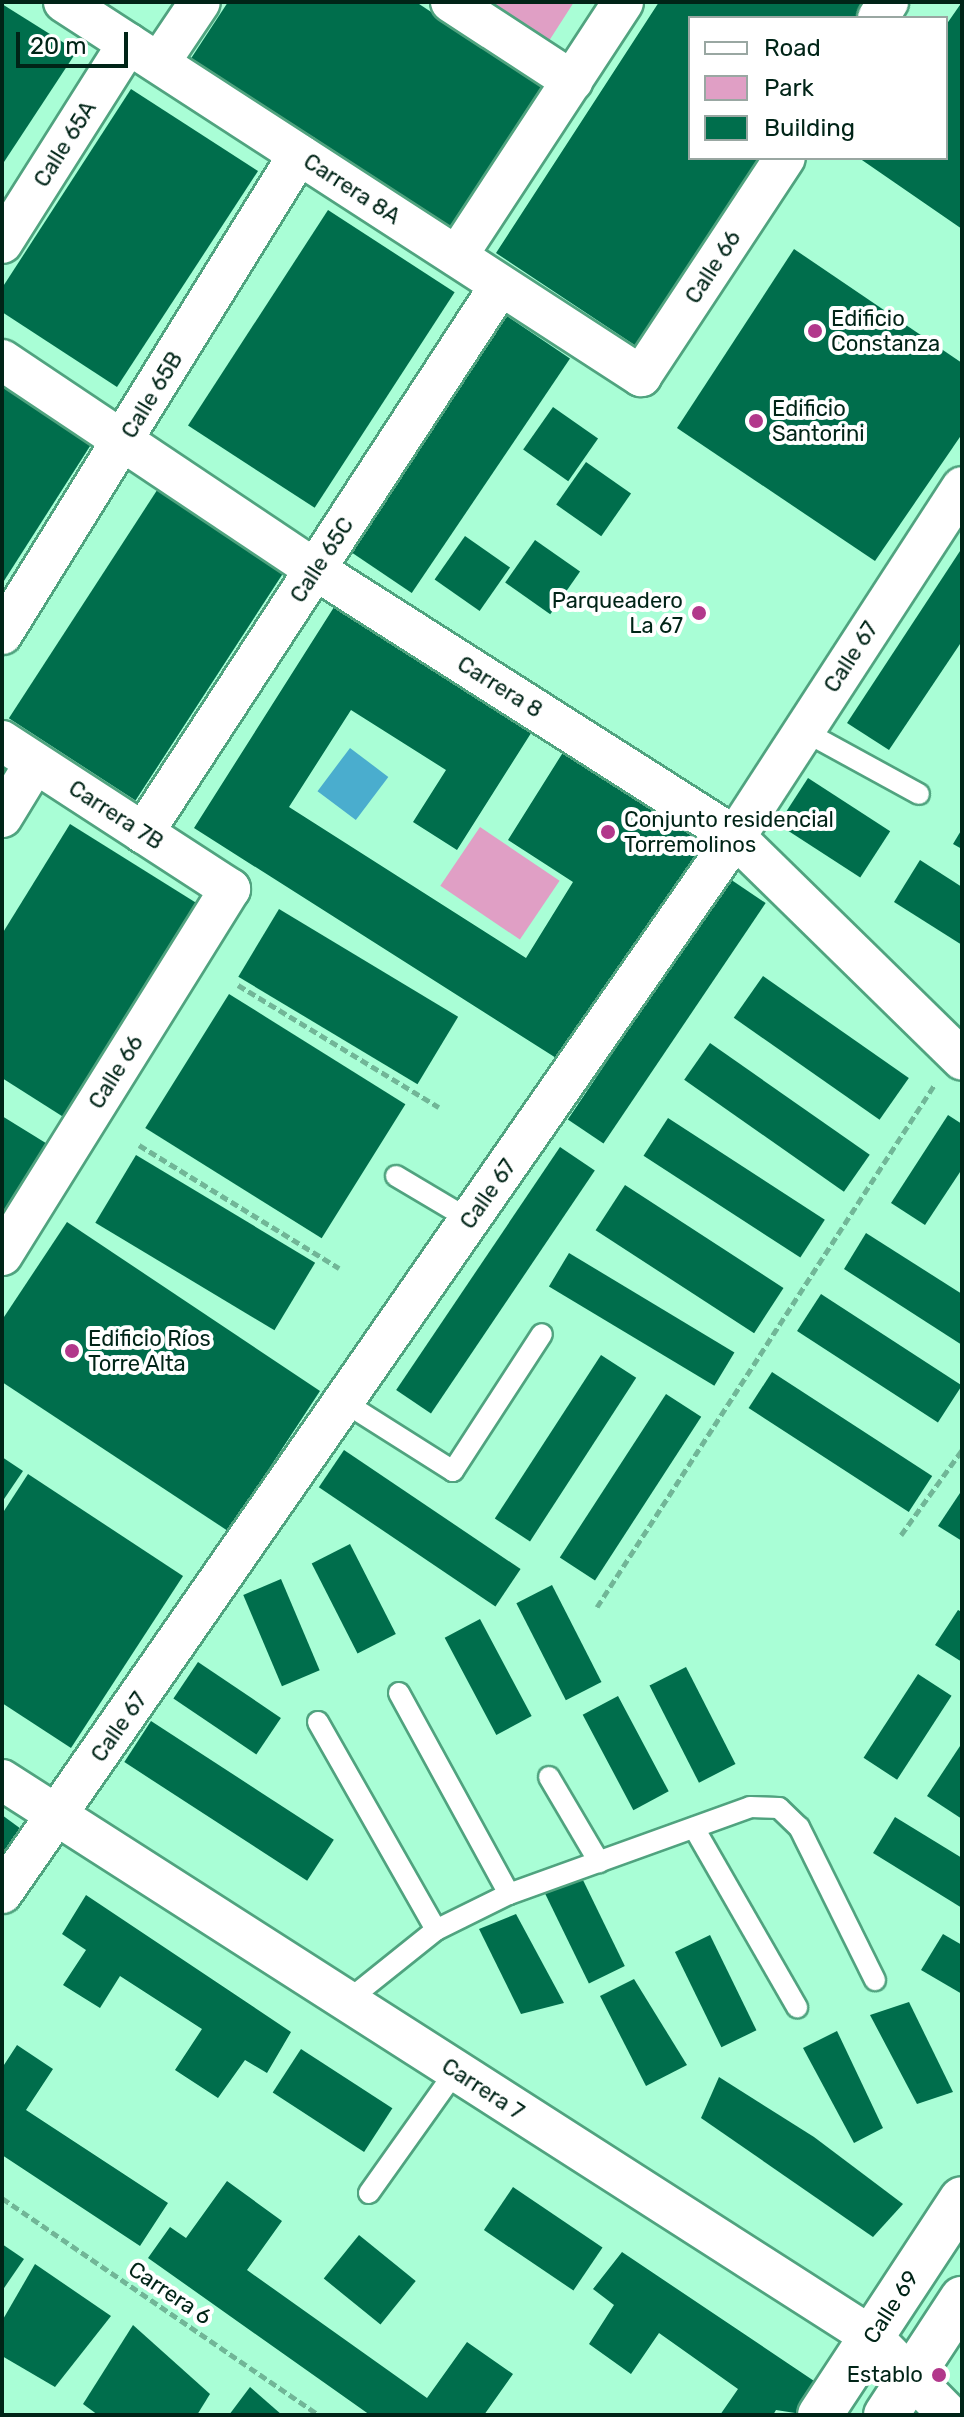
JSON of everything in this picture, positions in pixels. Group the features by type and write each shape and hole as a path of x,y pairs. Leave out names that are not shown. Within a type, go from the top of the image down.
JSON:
{"street":[{"name":"Carrera 8A","path":"64,2 641,376"},
{"name":"Calle 65A","path":"2,243 143,54 200,2"},
{"path":"451,2 572,81"},
{"path":"457,256 623,2"},
{"name":"Calle 65B","path":"2,634 124,442 299,154"},
{"name":"Calle 66","path":"641,376 784,160"},
{"name":"Calle 65C","path":"143,833 500,286"},
{"name":"Carrera 8","path":"2,360 316,570 735,837 959,1055"},
{"name":"Calle 67","path":"2,1893 735,837 962,487"},
{"name":"Carrera 7B","path":"2,741 230,889"},
{"path":"2,817 35,763"},
{"name":"Calle 66","path":"2,1255 230,889"},
{"name":"Carrera 7","path":"2,1780 872,2337 912,2374 949,2415"},
{"name":"Calle 69","path":"820,2415 962,2199"},
{"path":"886,2415 962,2299"}],"lane":[{"path":"804,731 919,794"},
{"path":"396,1176 470,1220"},
{"path":"344,1402 453,1471 542,1334"},
{"path":"399,1693 509,1894"},
{"path":"318,1722 436,1930"},
{"path":"549,1777 599,1862"},
{"path":"346,2002 436,1930 509,1894 750,1807 779,1808 799,1827 875,1980"},
{"path":"694,1828 797,2007"},
{"path":"369,2193 455,2072"}],"path":[{"path":"238,985 439,1107"},
{"path":"597,1607 959,1055"},
{"path":"139,1145 339,1268"},
{"path":"901,1535 962,1450"},
{"name":"Carrera 6","path":"2,2198 319,2415"}],"green space":[{"path":"484,2 574,2 547,44"},
{"path":"480,827 560,881 520,940 440,886"}],"water":[{"path":"350,748 388,777 356,820 318,791"}],"building":[{"path":"228,2 416,2 544,86 450,230 190,60"},
{"path":"659,2 868,2 858,16 688,16 688,160 763,160 639,348 496,253"},
{"path":"962,2 962,229 862,160 948,160 948,22"},
{"path":"2,4 77,51 2,165"},
{"path":"131,89 258,171 117,387 2,312 2,288"},
{"path":"328,210 455,292 315,508 188,426"},
{"path":"794,249 962,363 962,434 875,561 677,428"},
{"path":"507,316 570,358 412,593 349,551"},
{"path":"2,384 92,443 2,584"},
{"path":"553,407 598,439 568,481 523,450"},
{"path":"586,462 631,494 601,536 556,505"},
{"path":"163,481 290,563 136,801 9,718"},
{"path":"465,536 510,568 480,611 435,579"},
{"path":"535,540 580,572 550,614 505,583"},
{"path":"962,548 962,641 889,750 847,723"},
{"name":"Conjunto residencial Torremolinos","path":"336,604 533,730 457,850 413,822 446,770 351,710 289,807 526,958 573,882 508,840 567,746 708,835 564,1063 194,828"},
{"path":"808,778 890,831 860,878 778,824"},
{"path":"70,824 198,904 65,1118 2,1078 2,934"},
{"path":"962,829 962,849 953,844"},
{"path":"920,860 962,887 962,945 894,902"},
{"path":"730,879 766,903 603,1143 568,1119"},
{"path":"279,909 458,1017 417,1084 238,977"},
{"path":"763,976 909,1078 880,1120 734,1018"},
{"path":"229,994 405,1104 322,1238 145,1128"},
{"path":"710,1043 870,1155 844,1192 684,1080"},
{"path":"948,1115 962,1124 962,1169 925,1225 891,1203"},
{"path":"2,1116 49,1145 2,1220"},
{"path":"668,1118 825,1220 800,1258 643,1156"},
{"path":"560,1147 595,1170 431,1413 396,1390"},
{"path":"136,1155 315,1263 274,1330 95,1223"},
{"path":"625,1185 784,1288 754,1333 596,1230"},
{"path":"67,1222 320,1391 228,1531 2,1382 2,1320"},
{"path":"866,1233 962,1294 962,1345 844,1269"},
{"path":"569,1253 734,1352 714,1386 549,1286"},
{"path":"821,1294 962,1385 938,1422 797,1331"},
{"path":"601,1355 636,1378 530,1541 495,1519"},
{"path":"772,1372 932,1476 909,1512 749,1408"},
{"path":"666,1394 701,1417 595,1580 560,1558"},
{"path":"344,1450 521,1569 495,1606 319,1487"},
{"path":"2,1457 23,1471 2,1502"},
{"path":"28,1474 183,1576 71,1748 2,1703 2,1514"},
{"path":"962,1490 962,1541 938,1526"},
{"path":"350,1544 396,1634 358,1654 312,1564"},
{"path":"281,1579 320,1670 282,1686 243,1595"},
{"path":"552,1585 601,1682 566,1700 516,1603"},
{"path":"958,1610 962,1612 962,1662 935,1645"},
{"path":"480,1619 532,1716 496,1735 445,1638"},
{"path":"198,1662 281,1718 256,1754 173,1698"},
{"path":"686,1667 735,1764 699,1783 649,1686"},
{"path":"918,1674 952,1696 897,1780 864,1758"},
{"path":"618,1696 669,1791 633,1810 583,1715"},
{"path":"151,1721 334,1840 307,1881 124,1762"},
{"path":"962,1743 962,1819 927,1796"},
{"path":"2,1815 32,1837 2,1877"},
{"path":"895,1817 962,1858 962,1908 873,1853"},
{"path":"581,1876 625,1966 589,1983 545,1894"},
{"path":"86,1895 291,2032 267,2073 245,2060 218,2098 175,2070 202,2029 120,1976 100,2008 63,1985 86,1950 62,1934"},
{"path":"516,1914 564,2003 521,2014 479,1929"},
{"path":"943,1934 962,1945 962,1994 921,1970"},
{"path":"710,1935 756,2030 721,2047 675,1952"},
{"path":"634,1979 687,2065 646,2086 600,1996"},
{"path":"909,2002 953,2092 917,2104 870,2015"},
{"path":"837,2031 883,2128 854,2143 803,2048"},
{"path":"17,2045 53,2069 26,2110 168,2203 140,2246 2,2155 2,2068"},
{"path":"301,2049 392,2108 364,2152 273,2093"},
{"path":"719,2077 814,2137 903,2204 873,2237 701,2118"},
{"path":"227,2181 282,2221 247,2270 427,2398 467,2342 513,2374 484,2415 370,2415 148,2258 170,2227 186,2238"},
{"path":"513,2187 603,2247 573,2291 484,2230"},
{"path":"359,2235 416,2281 380,2324 324,2279"},
{"path":"2,2244 24,2259 2,2291"},
{"path":"622,2252 826,2389 808,2415 776,2410 773,2415 720,2415 738,2389 659,2333 631,2374 589,2344 614,2305 593,2289"},
{"path":"35,2264 111,2316 55,2387 2,2356 2,2321"},
{"path":"133,2325 210,2394 197,2415 98,2415 83,2404"},
{"path":"250,2387 282,2415 229,2415"}],"place":[{"name":"Edificio Constanza","path":"815,331"},
{"name":"Edificio Santorini","path":"756,421"},
{"name":"Parqueadero La 67","path":"699,613"},
{"name":"Conjunto residencial Torremolinos","path":"608,832"},
{"name":"Edificio Ríos Torre Alta","path":"72,1351"},
{"name":"Establo","path":"939,2375"}]}
